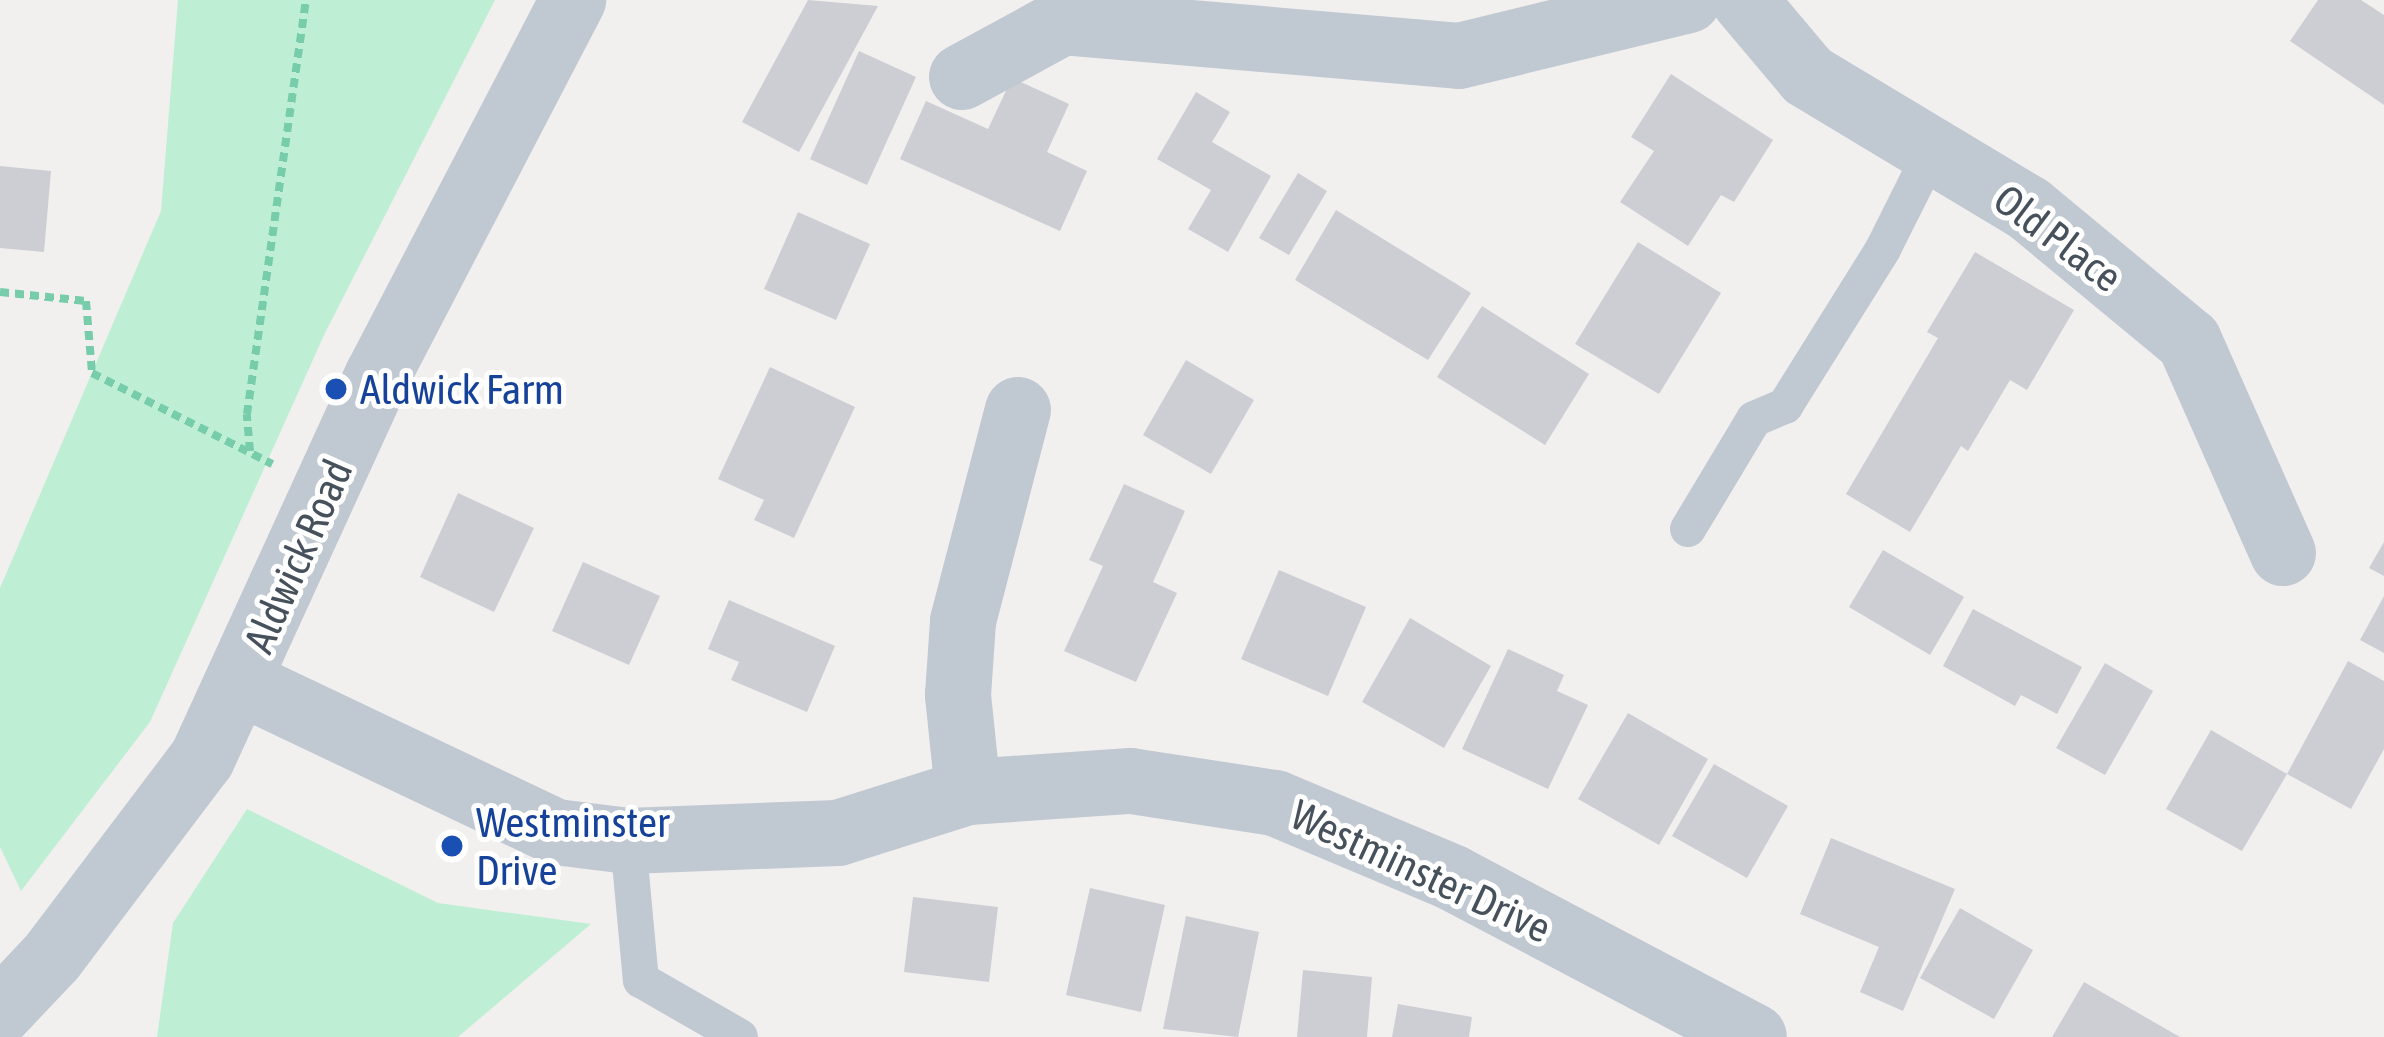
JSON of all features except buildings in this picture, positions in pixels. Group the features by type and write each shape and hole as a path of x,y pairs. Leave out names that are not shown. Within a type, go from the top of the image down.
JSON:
{"street":[{"name":"Aldwick Road","path":"0,1012 52,957 202,759 242,682 326,493 573,0"},
{"path":"962,77 1063,22 1460,56 1688,0"},
{"name":"Old Place","path":"1744,0 1808,76 2028,208 2188,341 2283,553"},
{"path":"968,793 958,695 963,621 1018,410"},
{"name":"Westminster Drive","path":"242,682 556,832 628,842 838,833 968,793 1132,781 1275,803 1453,878 1754,1037"}],"lane":[{"path":"1688,529 1754,419 1785,406 1883,249 1932,151"},
{"path":"628,842 641,980 740,1037"}],"path":[{"path":"250,452 247,414 306,0"},
{"path":"0,292 86,301 92,373 326,493"}],"green space":[{"path":"178,0 495,0 325,333 150,722 21,891 0,847 0,588 161,211"},
{"path":"247,809 438,903 591,924 458,1037 157,1037 173,923"}],"place":[{"name":"Aldwick Farm","path":"336,389"},
{"name":"Westminster Drive","path":"452,846"}]}
